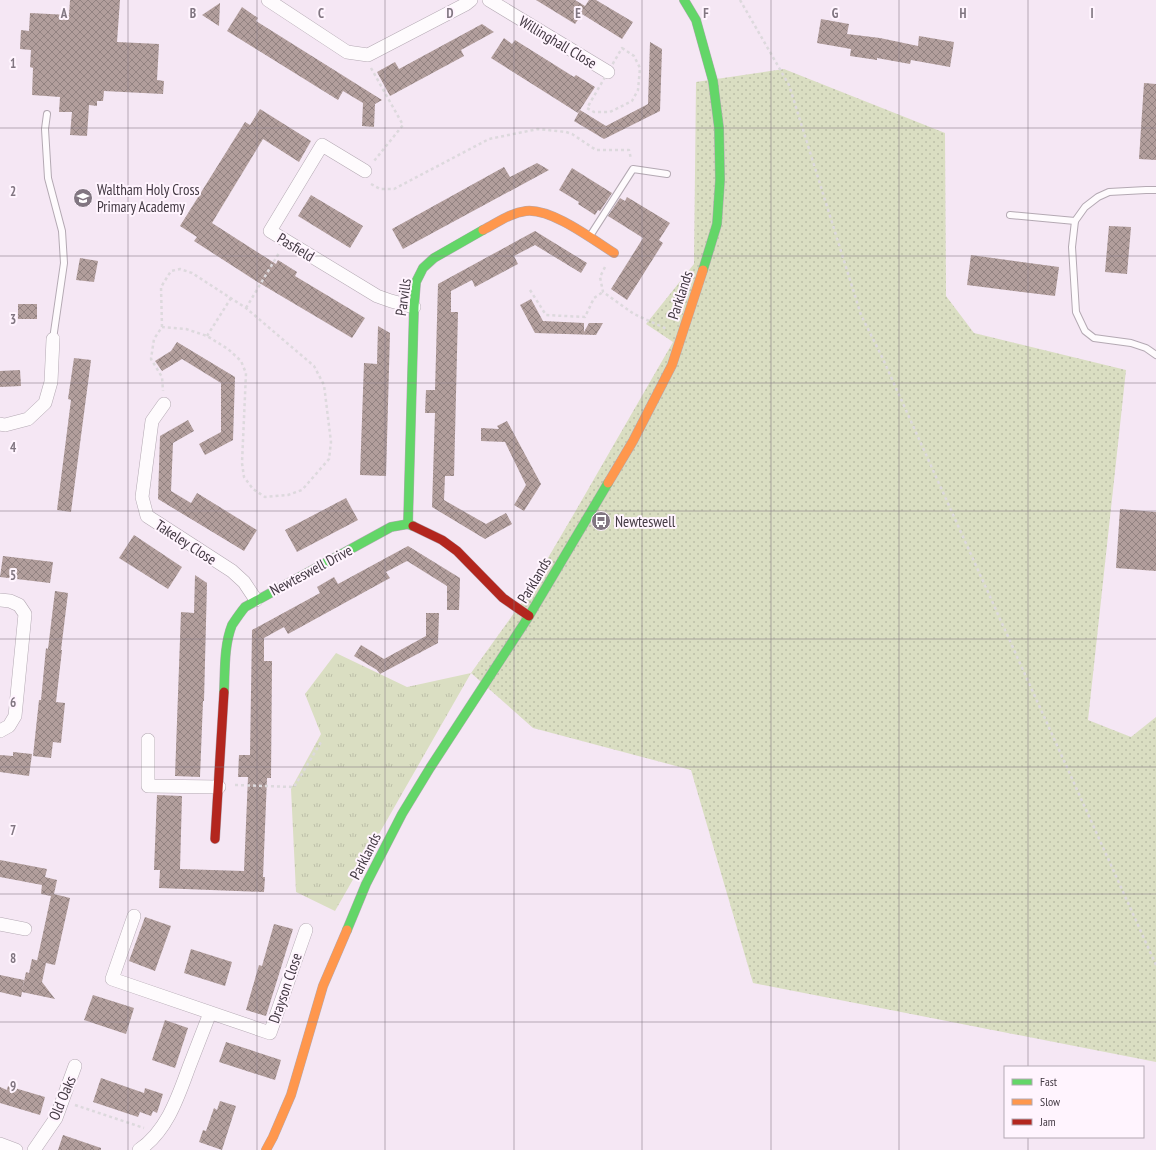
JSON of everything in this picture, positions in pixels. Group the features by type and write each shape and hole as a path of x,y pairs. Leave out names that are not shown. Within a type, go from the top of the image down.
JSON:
{"street":[{"path":"268,0 347,52 368,55 471,0"},
{"name":"Willinghall Close","path":"489,0 608,72"},
{"name":"Parklands","path":"266,1150 291,1095 323,986 366,884 402,814 430,768 529,616 633,441 672,364 706,263 717,224 720,180 719,128 713,81 696,20 684,0"},
{"name":"Pasfield","path":"365,171 322,145 270,231 377,296 391,302 414,306"},
{"name":"Parvills","path":"408,524 414,306 416,282 423,268 434,258 508,216 526,211 541,212 558,218 614,253"},
{"path":"0,424 5,425 28,418 45,403 51,382 53,339"},
{"name":"Takeley Close","path":"164,404 152,421 142,497 147,516 232,571 244,582 256,600"},
{"path":"408,524 424,530 442,540 457,551 503,598 529,616"},
{"name":"Newteswell Drive","path":"215,839 227,646 229,633 235,619 245,607 256,600 391,527 408,524"},
{"path":"0,600 10,601 20,605 25,614 15,716 9,726 0,731"},
{"path":"148,740 148,786 219,787"},
{"name":"Drayson Close","path":"134,916 112,979 270,1033 306,930"},
{"path":"0,924 25,929"},
{"path":"139,1150 158,1132 175,1106 210,1013"},
{"name":"Old Oaks","path":"34,1150 56,1118 76,1066"},
{"path":"0,1144 16,1150"}],"lane":[{"path":"47,114 45,129 48,178 62,231 64,263 53,339"},
{"path":"589,238 633,169 668,174"},
{"path":"1156,190 1109,192 1098,197 1085,207 1075,221 1072,247 1076,312 1085,331 1094,338 1131,343 1146,348 1156,355"},
{"path":"1010,215 1075,221"}],"path":[{"path":"740,0 789,85 861,315 885,364 1156,964"},
{"path":"368,55 369,64 403,125 365,171 366,181 380,189 394,189 489,139 538,129 572,134 596,150 629,150 633,169"},
{"path":"246,308 287,241"},
{"path":"614,253 600,277 603,292 634,314 682,335"},
{"path":"162,327 186,329 207,336 241,361 246,373 242,463 244,477 254,489 264,497 288,495 302,490 329,459 331,442 324,385 314,366 246,308 192,273 180,269 171,271 161,287 162,327 154,339 151,359 162,378 164,404"},
{"path":"530,290 546,315 585,317 594,298 603,292"},
{"path":"207,336 231,298"},
{"path":"219,787 234,785 294,787 321,742"},
{"path":"62,1101 158,1132"}],"green space":[{"path":"784,69 945,133 946,296 974,333 1126,370 1088,720 1131,737 1156,717 1156,1062 753,983 691,770 533,728 471,673 522,602 673,342 646,324 694,264 696,82"},
{"path":"336,653 407,687 471,673 335,911 296,892 291,789 321,734 305,694"}],"building":[{"path":"70,0 120,0 117,42 159,44 157,80 164,81 163,94 104,91 103,101 97,101 97,106 89,105 87,136 70,135 72,112 59,112 60,97 32,95 33,68 30,67 31,50 20,49 21,30 29,31 30,13 69,15"},
{"path":"536,0 575,0 585,6 589,0 596,0 633,22 622,39 582,14 575,24"},
{"path":"220,3 219,26 202,15"},
{"path":"242,7 258,18 256,21 382,100 375,104 374,127 362,126 363,103 343,91 338,100 227,31"},
{"path":"821,19 849,24 847,34 880,38 918,46 919,36 954,42 950,67 911,60 910,64 877,58 877,60 850,56 851,49 817,43"},
{"path":"482,24 494,32 461,50 464,56 390,96 377,72 395,62 399,69"},
{"path":"504,38 512,44 515,40 574,77 576,75 595,87 578,113 491,58"},
{"path":"650,42 662,49 660,111 604,139 574,121 580,110 606,126 648,104"},
{"path":"1144,83 1156,84 1156,160 1139,159"},
{"path":"260,109 311,141 299,162 263,139 212,223 276,264 278,260 297,272 295,276 365,318 352,338 256,281 194,241 197,237 180,226 245,122 250,125"},
{"path":"537,163 549,170 403,249 392,229 504,167 510,177"},
{"path":"572,168 612,193 600,211 598,210 595,215 578,204 579,202 559,190"},
{"path":"311,195 363,226 350,248 298,216"},
{"path":"627,197 670,223 659,240 663,243 627,300 611,289 643,238 608,216 620,198 625,201"},
{"path":"1109,226 1131,227 1127,274 1105,272"},
{"path":"535,231 587,263 581,273 535,245 514,256 518,264 475,287 472,280 451,291 451,312 458,312 454,476 445,476 444,500 486,524 506,513 512,524 485,539 432,507 435,413 425,413 426,390 435,390 438,284"},
{"path":"971,255 1059,267 1055,296 967,285"},
{"path":"80,258 98,261 94,282 76,280"},
{"path":"531,299 543,321 584,323 584,332 589,323 603,323 596,335 535,333 520,305"},
{"path":"18,304 37,304 37,319 18,319"},
{"path":"378,326 390,333 386,476 360,475 364,363 377,364"},
{"path":"177,342 235,377 233,440 205,455 199,444 221,432 221,383 182,359 162,371 155,361 171,351"},
{"path":"74,358 91,360 71,512 57,510 71,400 68,399"},
{"path":"20,370 21,386 0,387 0,371"},
{"path":"188,420 194,431 173,443 171,491 191,503 197,493 257,530 244,551 158,499 160,436"},
{"path":"507,421 541,484 524,511 514,505 526,485 505,442 481,441 481,428 499,429 497,426"},
{"path":"346,498 358,520 297,552 285,530"},
{"path":"1120,509 1156,512 1156,571 1116,568"},
{"path":"134,535 182,567 168,589 119,558"},
{"path":"408,546 460,578 459,610 447,610 447,586 407,561 386,572 390,578 288,634 284,627 264,638 264,661 272,661 271,778 267,778 263,877 265,877 264,892 159,888 160,870 154,870 157,795 182,796 180,869 244,871 248,777 238,777 239,755 250,755 252,630 320,593 317,587 334,577 338,584"},
{"path":"3,556 53,562 50,583 0,577"},
{"path":"195,575 207,583 204,701 200,777 175,776 181,612 194,613"},
{"path":"55,591 68,593 56,702 65,703 61,743 53,742 51,758 33,756 39,700 41,700 46,648 48,649"},
{"path":"426,613 439,613 438,643 380,674 377,670 354,656 361,645 384,659 426,636"},
{"path":"13,752 32,754 29,776 0,772 0,755 13,756"},
{"path":"0,860 47,869 45,877 57,880 54,894 70,898 55,965 37,961 51,896 41,894 42,885 0,877"},
{"path":"145,917 171,926 155,971 129,961"},
{"path":"274,924 293,929 266,1016 246,1010 259,965 262,966"},
{"path":"191,949 232,962 225,986 184,973"},
{"path":"32,959 46,963 42,982 55,999 22,992 21,997 0,992 0,975 24,980 22,991 26,972 29,973"},
{"path":"93,995 134,1008 126,1034 84,1020"},
{"path":"165,1020 188,1028 175,1068 152,1060"},
{"path":"226,1042 281,1060 275,1080 219,1062"},
{"path":"101,1078 144,1093 145,1088 163,1094 157,1113 153,1111 151,1116 140,1112 138,1117 93,1102"},
{"path":"8,1086 45,1097 40,1115 0,1103 0,1087 7,1090"},
{"path":"220,1101 236,1106 222,1150 199,1142 203,1130 206,1131 214,1108 217,1110"},
{"path":"63,1135 101,1148 101,1150 58,1150"}],"traffic: fast":[{"path":"684,0 696,20 713,81 719,128 720,180 717,224 703,270"},
{"path":"408,524 416,282 423,268 434,258 483,230"},
{"path":"347,930 366,884 402,814 430,768 529,616 608,483"},
{"path":"224,692 225,658 229,633 232,625 245,607 391,527 408,524 413,526"}],"traffic: slow":[{"path":"483,230 514,214 526,211 536,211 559,219 614,253"},
{"path":"608,483 633,441 672,365 703,270"},
{"path":"266,1150 291,1095 323,986 347,930"}],"traffic: jam":[{"path":"413,526 442,540 457,551 503,598 529,616"},
{"path":"215,839 224,692"}],"place":[{"name":"Waltham Holy Cross Primary Academy","path":"83,198"},
{"name":"Newteswell","path":"601,521"}]}
